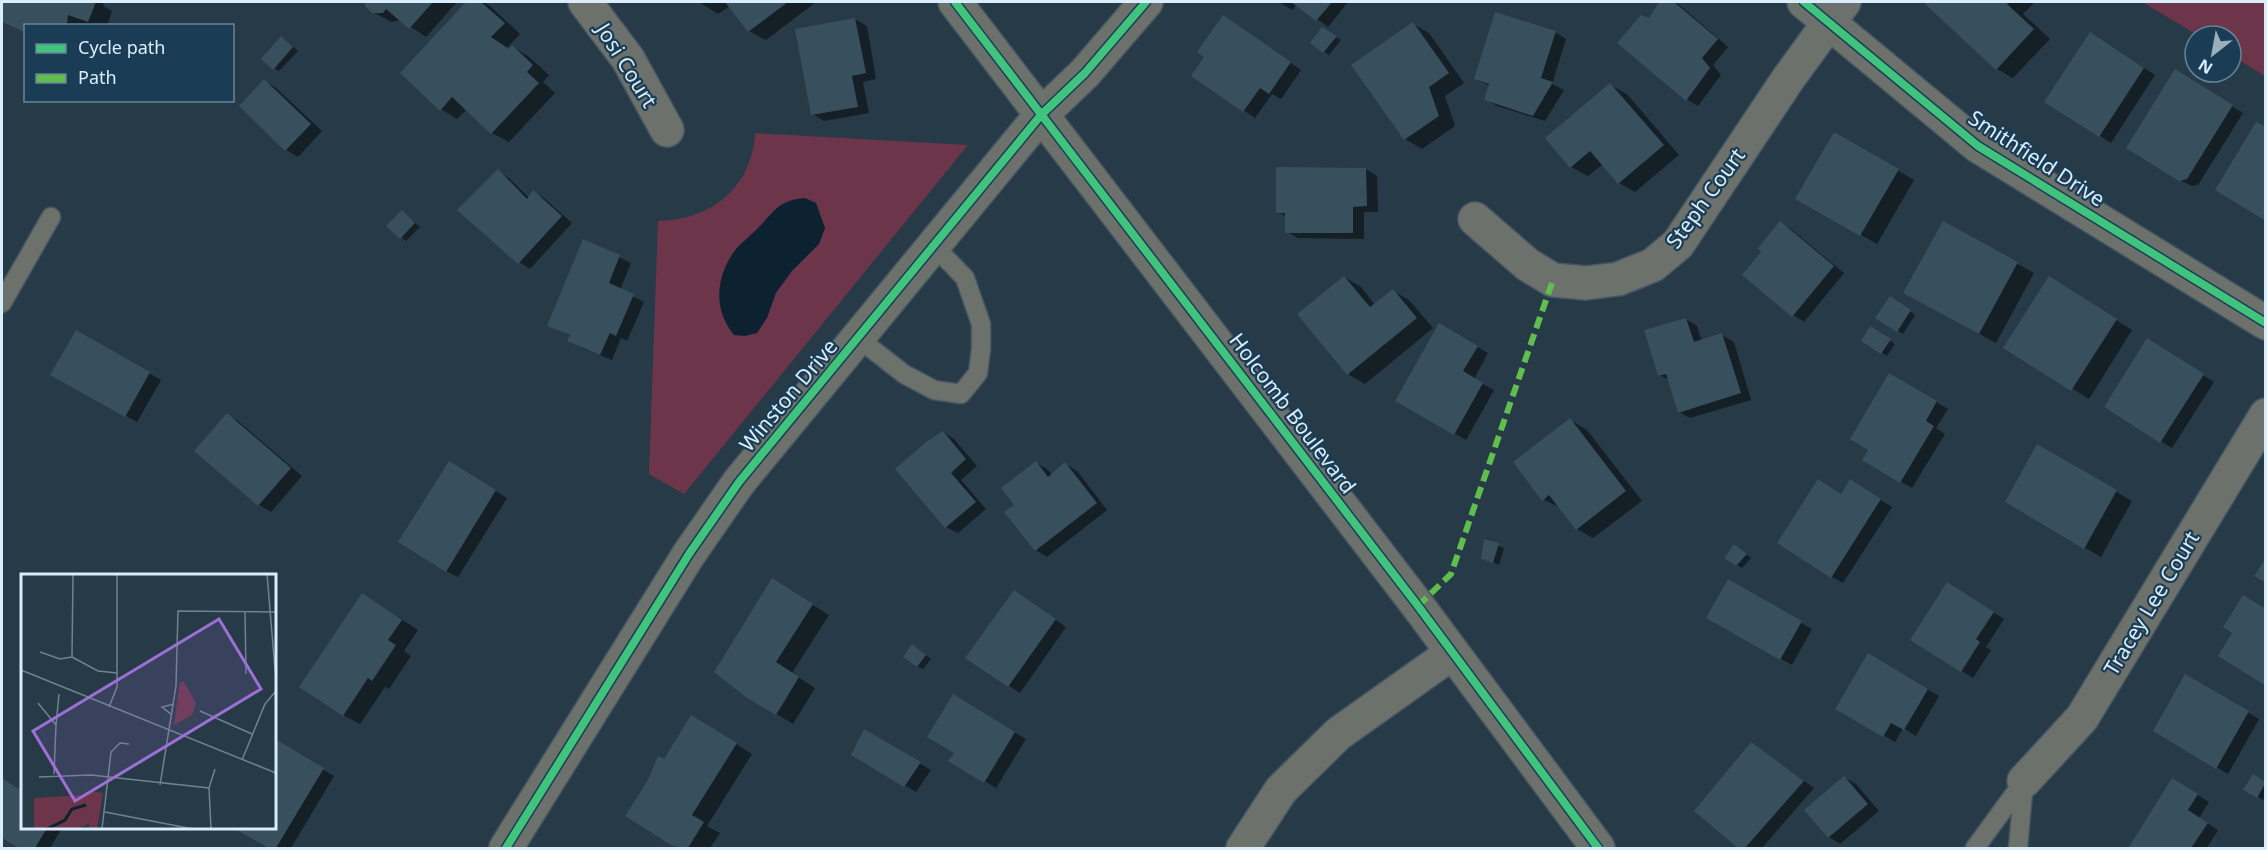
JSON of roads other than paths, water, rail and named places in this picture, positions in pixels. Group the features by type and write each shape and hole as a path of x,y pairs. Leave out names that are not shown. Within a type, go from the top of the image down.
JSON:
{"street":[{"name":"Josi Court","path":"585,2 628,59 666,130"},
{"name":"Holcomb Boulevard","path":"955,2 1452,652 1598,849"},
{"name":"Winston Drive","path":"506,849 689,554 739,482 1041,115 1085,73 1146,2"},
{"name":"Steph Court","path":"1475,219 1528,265 1553,280 1586,283 1618,279 1653,265 1678,244 1825,8"},
{"name":"Smithfield Drive","path":"1825,8 1978,146 2265,323"},
{"name":"Tracey Lee Court","path":"2024,781 2082,718 2265,415"},
{"path":"1243,849 1281,790 1338,734 1452,652"}],"lane":[{"path":"2,303 51,217"},
{"path":"858,338 904,374 934,390 961,394 978,373 981,324 965,278 934,246"},
{"path":"1975,849 2024,781"},
{"path":"2018,849 2024,781"}],"water":[{"path":"805,198 816,203 825,228 819,244 792,271 776,293 767,318 757,333 745,336 734,335 727,325 720,305 720,283 727,263 739,246 779,206"}]}
